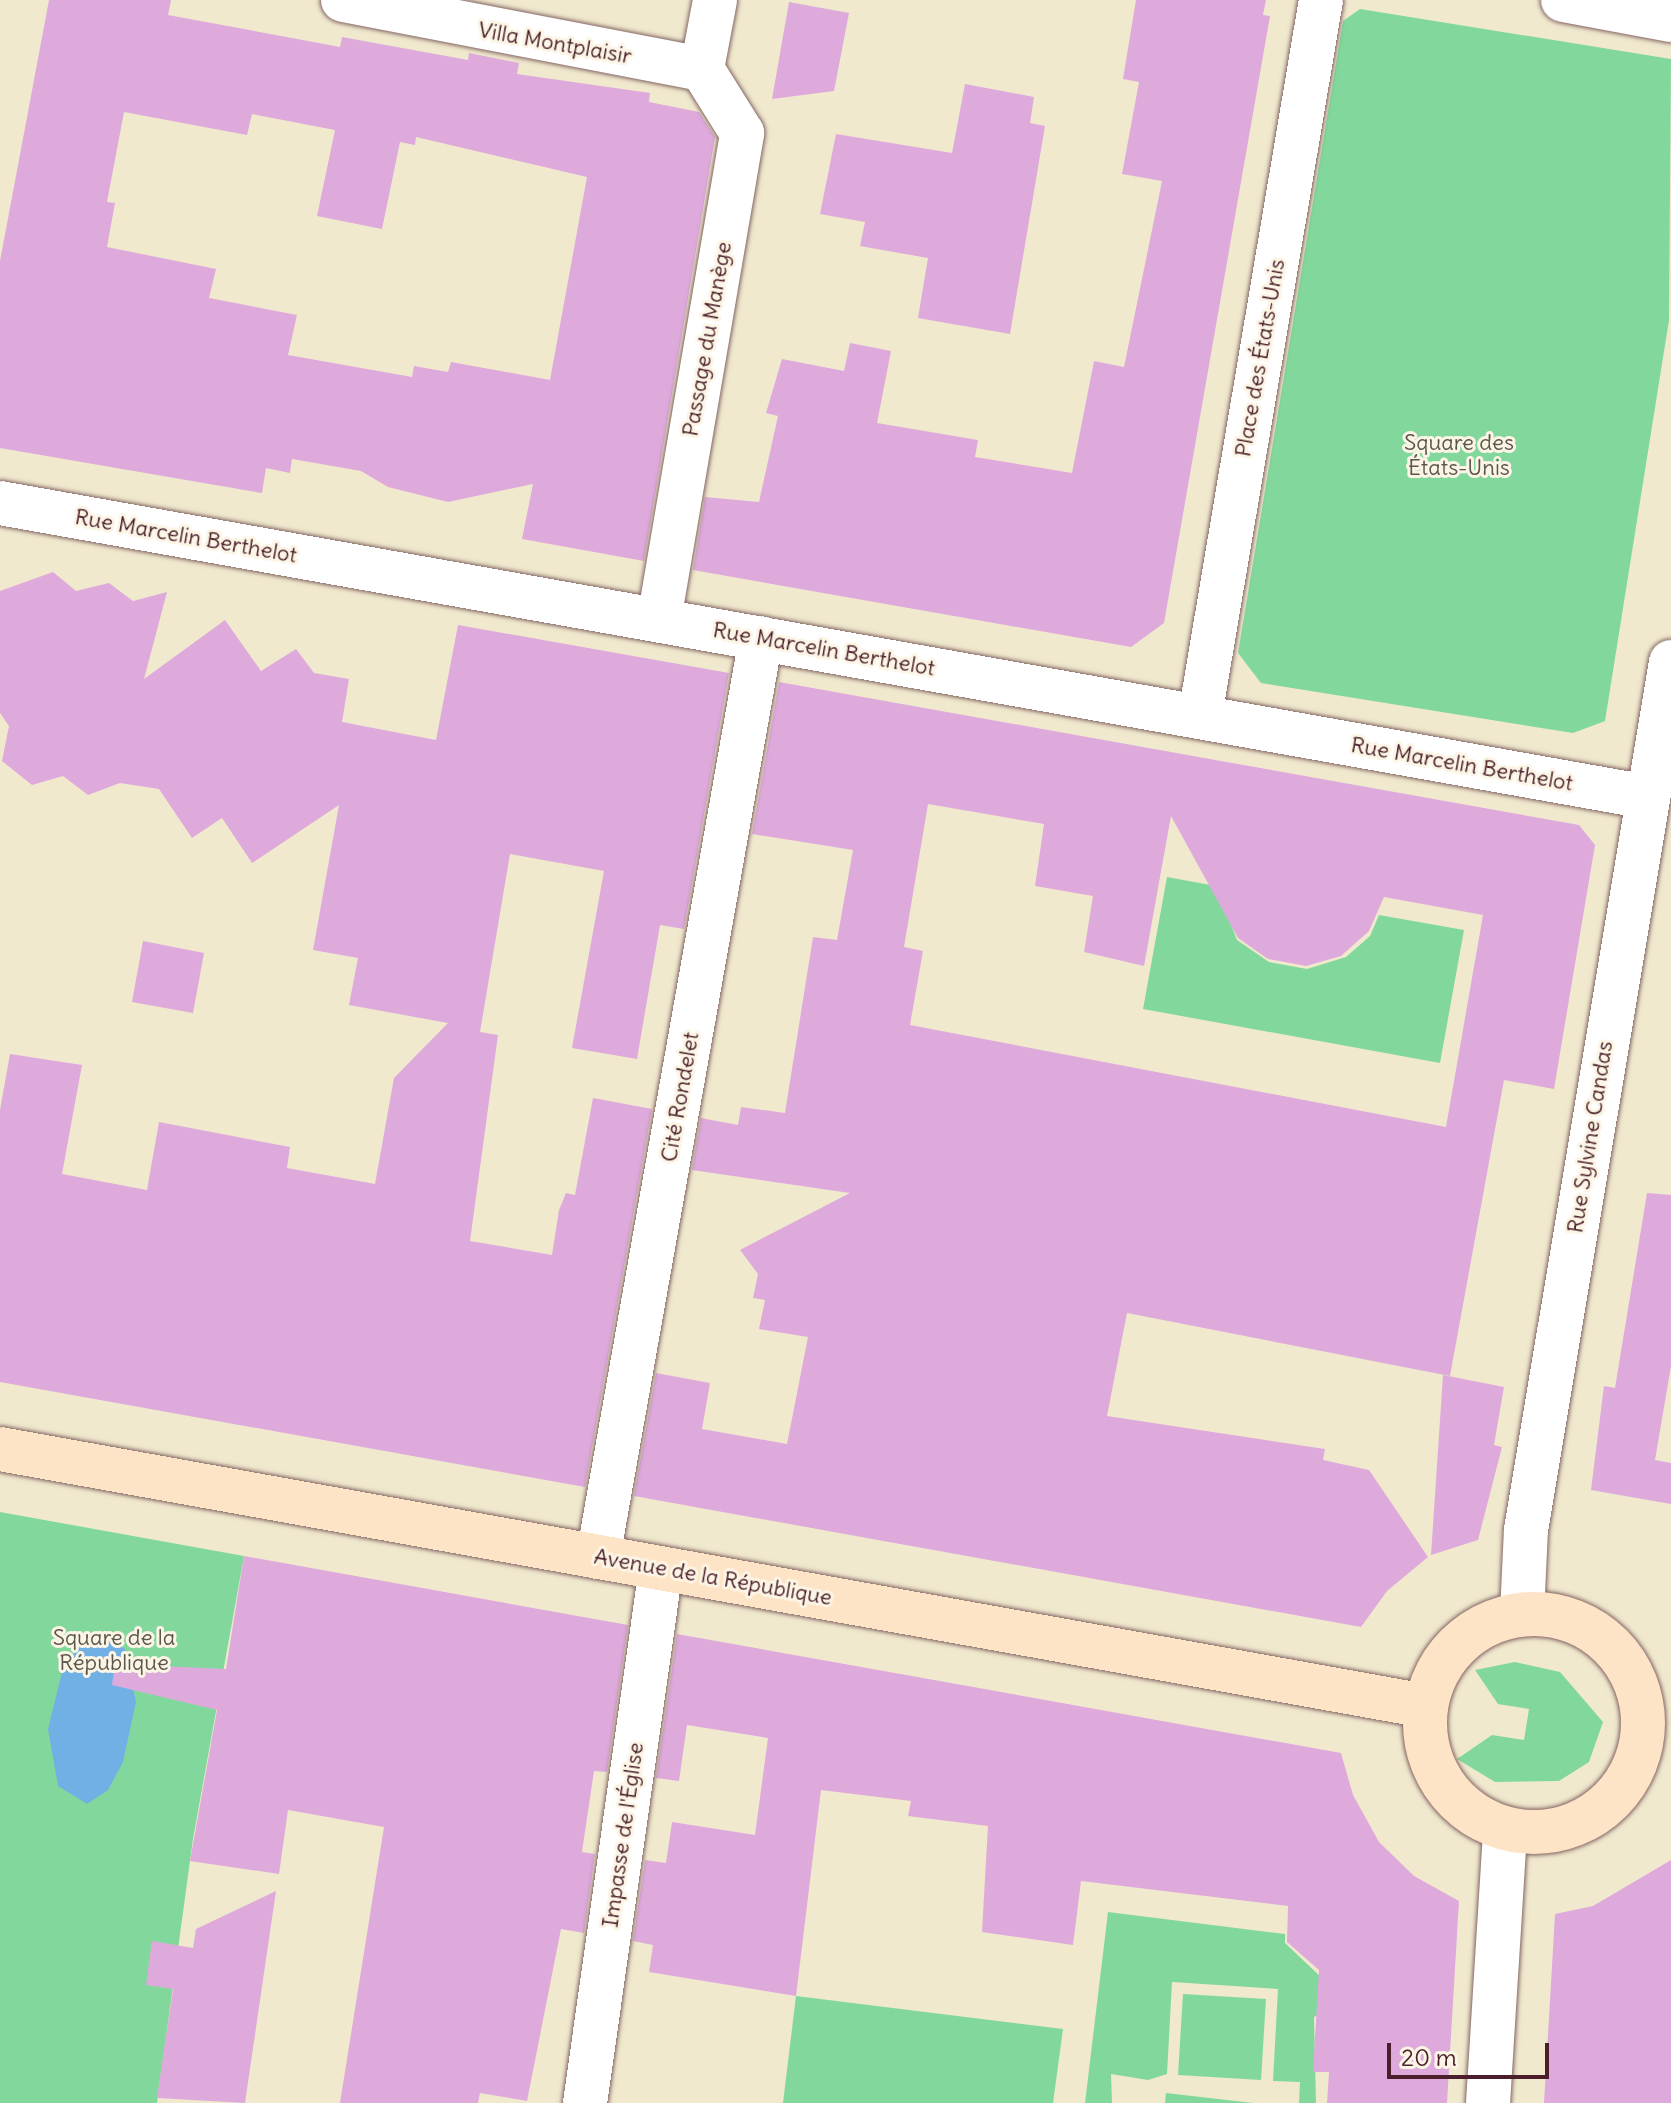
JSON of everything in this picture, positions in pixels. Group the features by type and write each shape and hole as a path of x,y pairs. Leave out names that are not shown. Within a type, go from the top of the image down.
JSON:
{"main road":[{"name":"Avenue de la République","path":"0,1449 1426,1706"},
{"path":"1522,1614 1568,1618 1608,1643 1635,1681 1656,1753 1611,1799 1574,1825 1505,1829 1452,1795 1434,1769 1426,1706 1434,1679 1469,1634 1522,1614"}],"street":[{"name":"Villa Montplaisir","path":"343,0 702,69"},
{"path":"702,69 715,0"},
{"name":"Place des États-Unis","path":"1200,716 1321,0"},
{"path":"1563,0 1671,20"},
{"name":"Passage du Manège","path":"659,620 742,133 702,69"},
{"name":"Rue Marcelin Berthelot","path":"0,503 1648,797"},
{"name":"Cité Rondelet","path":"598,1557 761,638"},
{"name":"Rue Sylvine Candas","path":"1522,1614 1526,1530 1671,662"},
{"name":"Impasse de l'Église","path":"585,2103 661,1568"},
{"path":"1488,2103 1505,1829"}],"green space":[{"name":"Square des États-Unis","path":"1360,9 1671,59 1669,320 1605,721 1573,733 1261,683 1238,653 1343,21"},
{"path":"1167,877 1216,886 1237,940 1269,962 1307,969 1346,957 1370,936 1379,915 1464,930 1440,1063 1143,1009"},
{"name":"Square de la République","path":"0,1512 244,1556 193,1839 157,2103 0,2103"},
{"path":"1515,1662 1560,1672 1603,1722 1589,1762 1559,1781 1495,1782 1457,1759 1492,1735 1524,1740 1529,1709 1498,1704 1475,1670"},
{"path":"1108,1912 1285,1934 1285,1943 1324,1980 1324,2011 1314,2017 1316,2103 1299,2103 1300,2082 1273,2081 1278,1989 1172,1982 1167,2074 1148,2080 1111,2074 1112,2103 1085,2103"},
{"path":"1183,1994 1266,1999 1261,2080 1178,2075"},
{"path":"796,1996 1063,2029 1053,2103 783,2103"},
{"path":"1166,2093 1253,2103 1165,2103"}],"water":[{"path":"102,1635 125,1649 136,1702 123,1762 108,1790 87,1804 58,1786 48,1729 63,1668 83,1642"}],"building":[{"path":"49,0 171,0 168,15 340,47 342,37 468,60 469,53 519,63 517,74 650,93 649,102 699,112 715,137 644,561 522,539 533,484 448,502 388,487 361,471 292,459 290,473 266,468 262,493 0,448 0,261","holes":["124,112 247,135 252,114 335,130 317,216 382,229 400,142 415,145 416,137 587,177 550,380 451,362 448,372 414,366 412,377 288,355 297,315 209,298 216,269 107,247 115,203 107,202"]},
{"path":"1136,0 1266,0 1263,15 1270,16 1164,623 1131,647 693,570 705,497 759,502 778,416 766,413 782,359 844,371 850,343 891,351 877,423 978,440 975,457 1072,473 1094,361 1124,367 1162,181 1122,174 1139,82 1123,79"},
{"path":"789,2 849,13 834,91 772,99"},
{"path":"965,84 1034,97 1030,123 1045,126 1010,334 918,318 928,258 860,246 865,222 820,214 836,134 952,153"},
{"path":"53,572 76,591 109,583 133,601 167,592 144,679 225,620 261,671 296,649 314,673 349,679 342,722 436,740 458,625 729,673 684,929 660,925 637,1059 572,1048 604,871 510,854 480,1032 498,1035 470,1241 552,1255 559,1210 566,1193 575,1195 593,1098 652,1109 585,1487 0,1382 0,1110 10,1054 82,1065 62,1174 147,1190 159,1122 290,1147 287,1168 375,1184 394,1078 448,1023 349,1005 358,958 313,950 339,805 252,863 222,818 192,838 159,789 120,783 88,795 63,776 32,785 2,761 9,726 0,713 0,591"},
{"path":"779,682 1579,825 1595,845 1554,1089 1504,1080 1450,1376 1127,1313 1107,1416 1325,1449 1323,1460 1369,1470 1428,1557 1387,1591 1361,1627 634,1496 656,1373 710,1383 702,1429 787,1444 808,1337 759,1329 765,1300 753,1298 758,1274 740,1250 850,1193 692,1170 701,1118 738,1125 741,1107 785,1113 813,937 837,940 853,850 752,834","holes":["928,804 1044,824 1035,886 1093,896 1084,952 1144,966 1171,816 1238,938 1268,959 1306,966 1341,956 1369,931 1384,897 1483,915 1446,1127 910,1025 923,951 904,947"]},
{"path":"143,941 204,953 193,1013 132,1002"},
{"path":"1647,1193 1671,1195 1671,1366 1655,1460 1671,1463 1671,1504 1591,1490 1604,1386 1615,1388"},
{"path":"1443,1375 1504,1387 1494,1445 1502,1447 1478,1540 1431,1555"},
{"path":"244,1556 628,1625 607,1772 594,1771 582,1852 595,1854 584,1933 561,1929 527,2101 480,2093 478,2103 340,2103 384,1827 288,1810 279,1874 190,1861 217,1710 112,1685 115,1664 226,1669"},
{"path":"677,1634 1341,1753 1353,1795 1379,1842 1414,1876 1459,1901 1447,2103 1327,2103 1329,2072 1313,2072 1319,1970 1287,1942 1288,1906 1081,1881 1073,1945 982,1932 988,1826 908,1816 911,1801 821,1790 796,1996 649,1972 653,1945 633,1941 645,1860 666,1863 672,1822 755,1835 768,1738 687,1725 679,1781 656,1778"},
{"path":"1671,1860 1671,2103 1544,2103 1555,1914 1593,1906"},
{"path":"276,1891 245,2103 157,2098 173,1989 146,1985 152,1941 193,1948 196,1929"}]}
